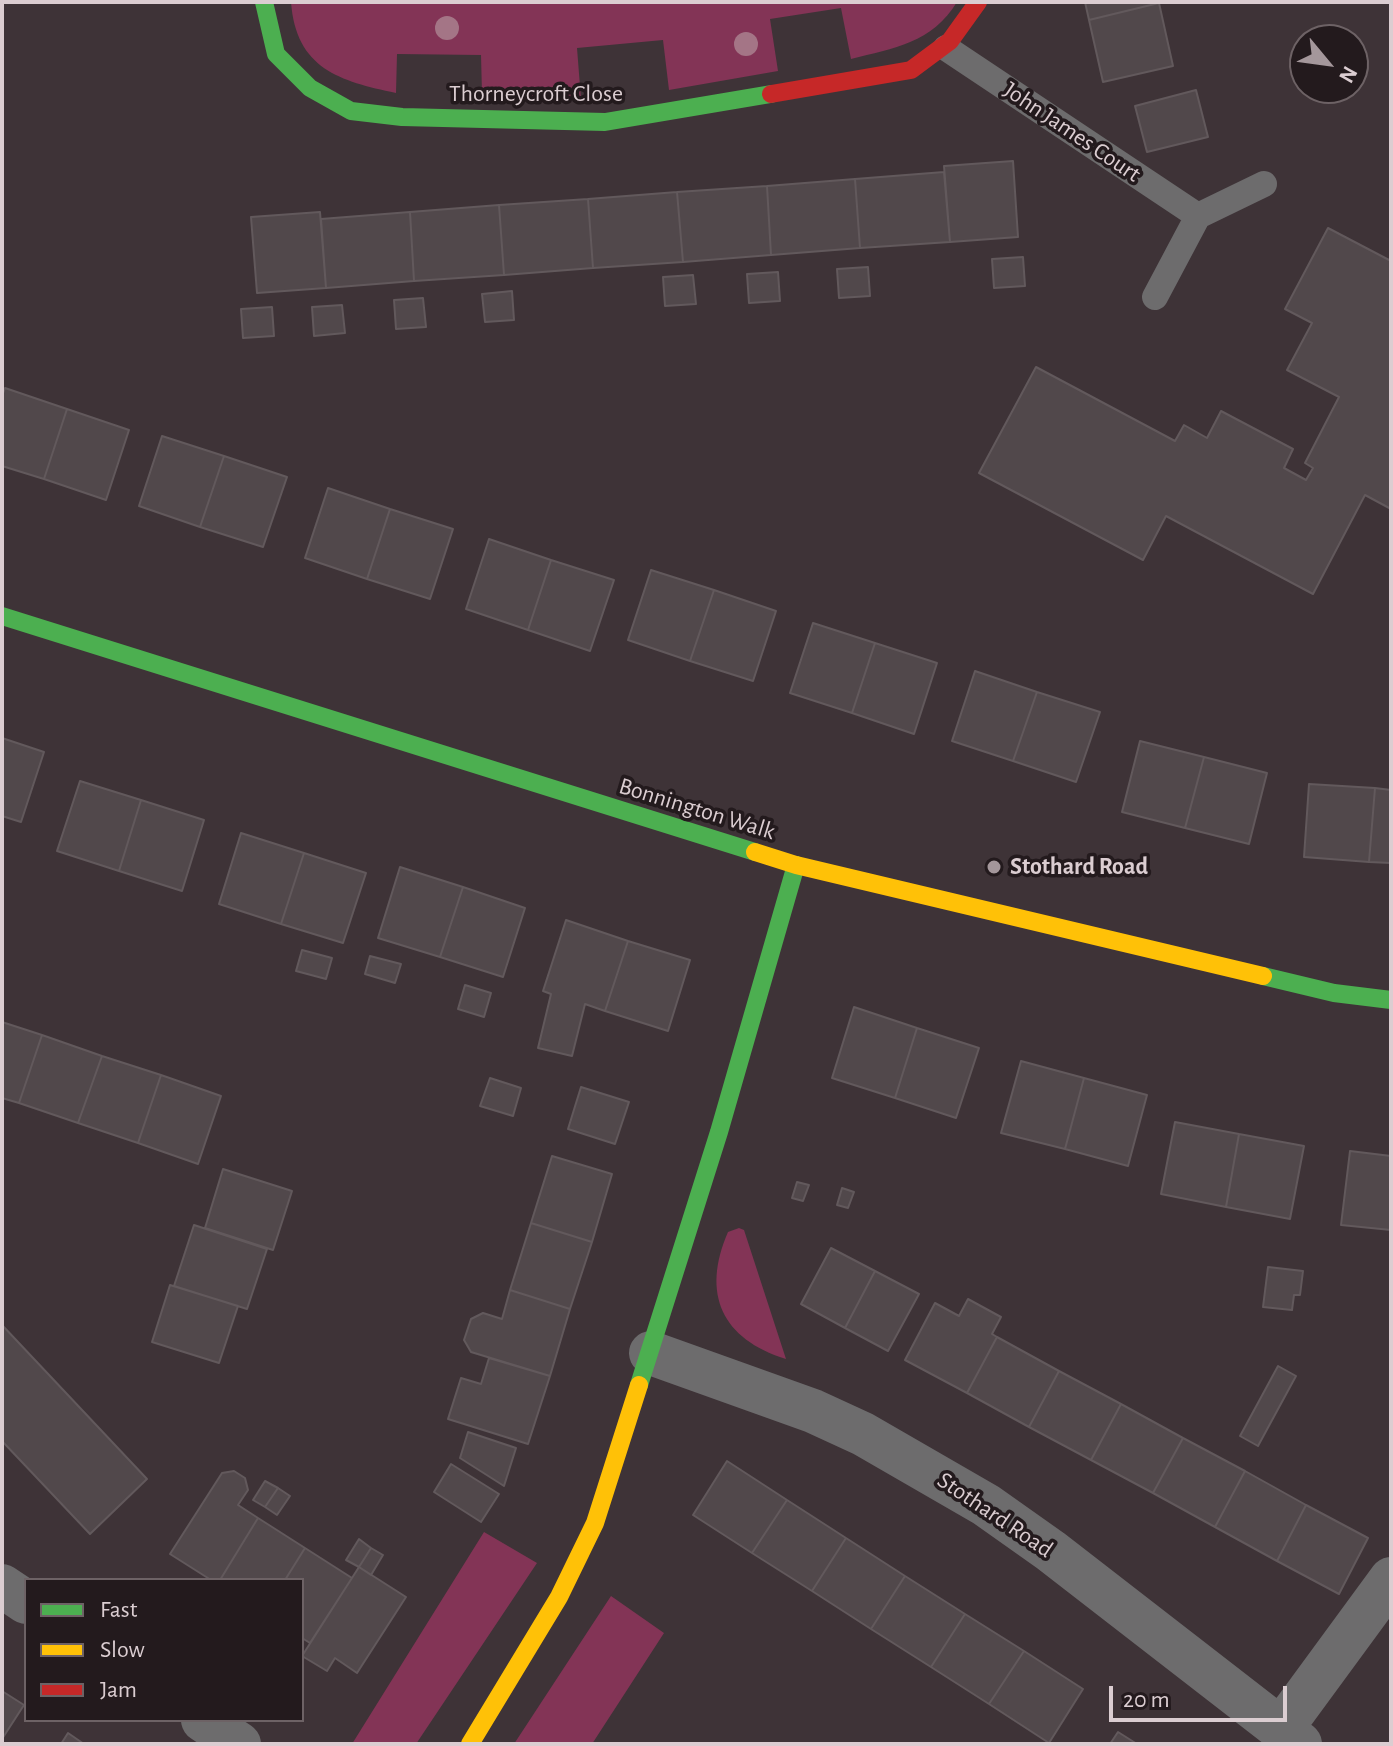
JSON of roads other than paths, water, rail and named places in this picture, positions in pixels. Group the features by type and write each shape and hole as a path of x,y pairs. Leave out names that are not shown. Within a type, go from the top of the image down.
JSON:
{"street":[{"name":"Thorneycroft Close","path":"264,2 276,54 310,88 351,111 402,117 605,122 911,70 946,48 964,27 978,2"},
{"name":"Bonnington Walk","path":"2,616 796,865 1334,993 1391,1000"},
{"path":"470,1744 559,1597 595,1523 719,1132 796,865"},
{"name":"Stothard Road","path":"651,1353 863,1434 986,1505 1051,1551 1290,1737"},
{"path":"1290,1737 1391,1579"},
{"path":"2,1586 24,1601"},
{"path":"206,1722 239,1744"}],"lane":[{"name":"John James Court","path":"946,48 1198,216"},
{"path":"1155,297 1198,216 1264,184"}],"place":[{"name":"Stothard Road","path":"994,867"}]}
